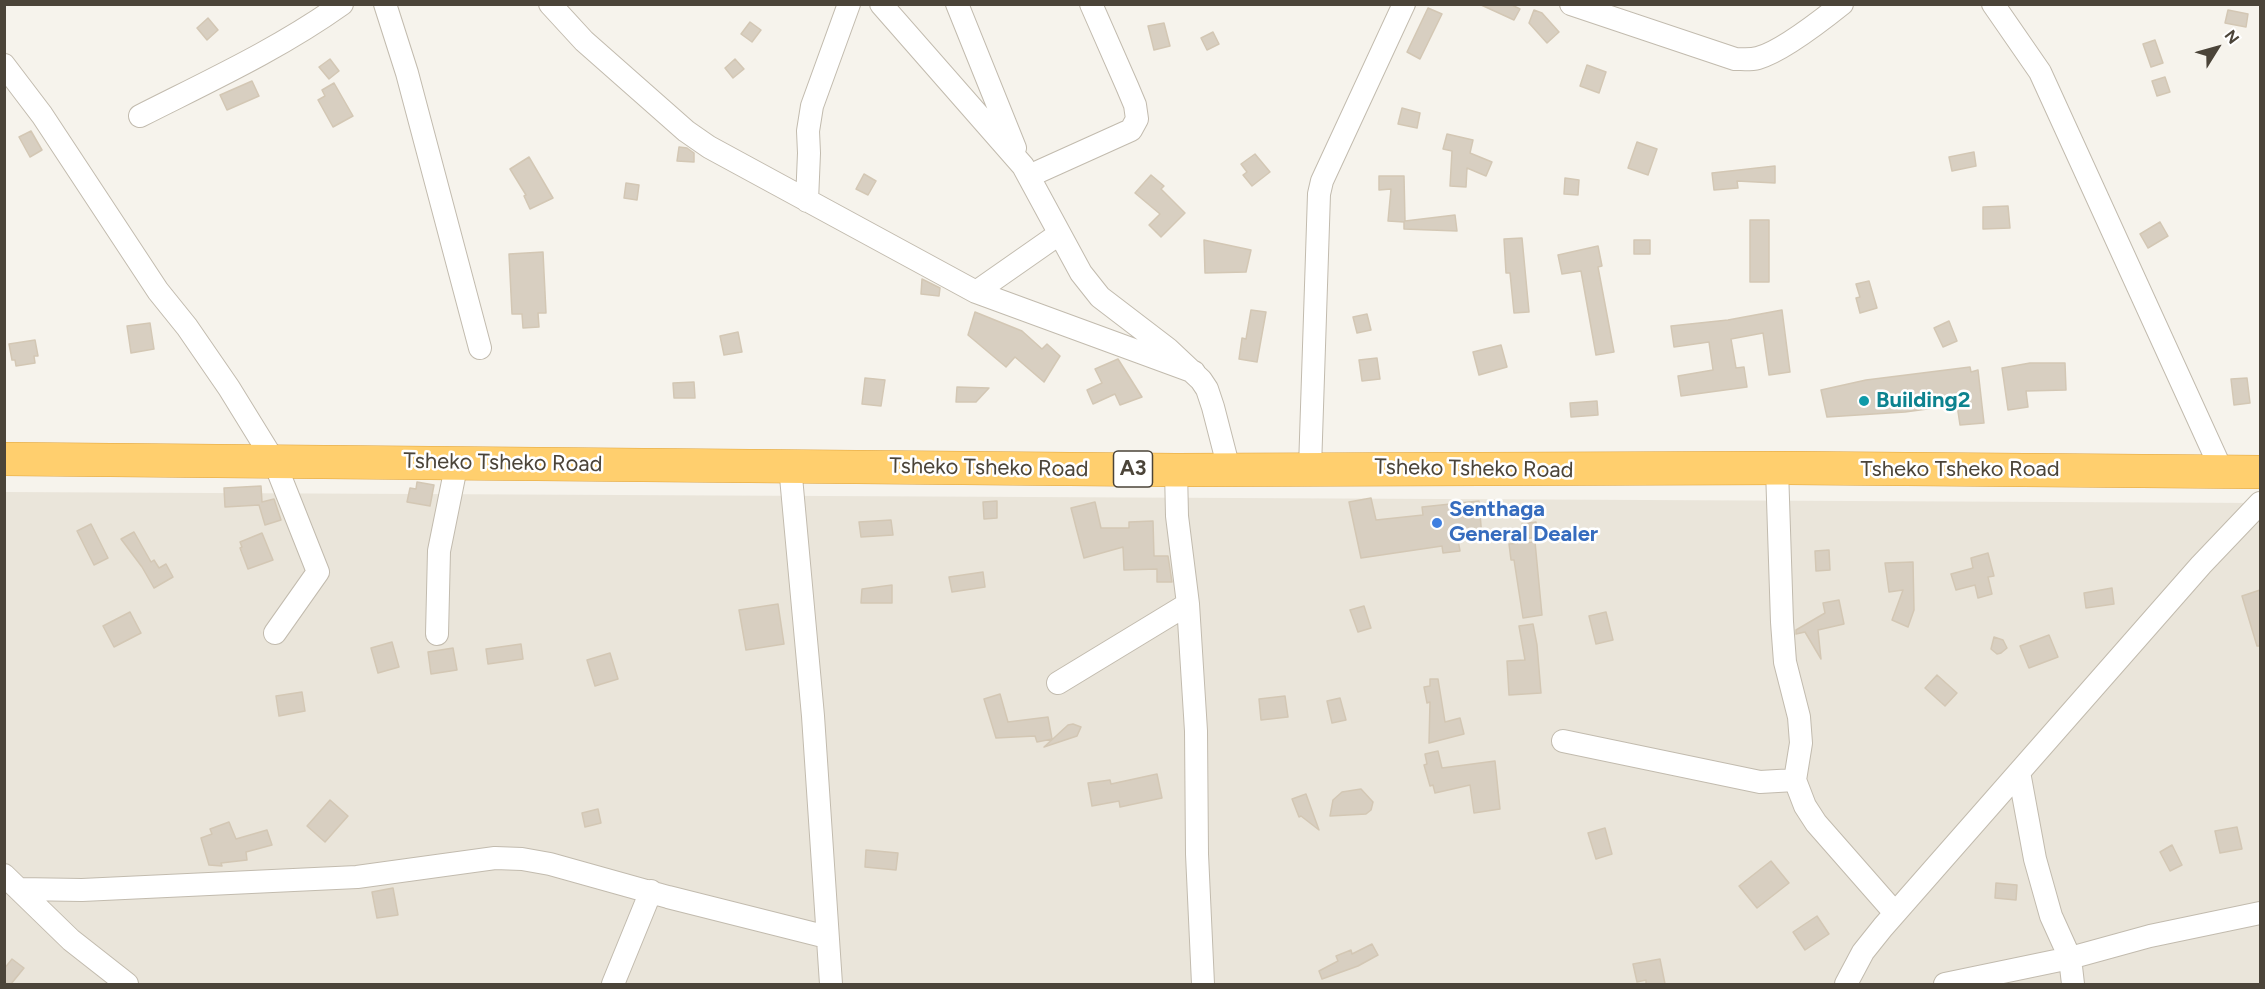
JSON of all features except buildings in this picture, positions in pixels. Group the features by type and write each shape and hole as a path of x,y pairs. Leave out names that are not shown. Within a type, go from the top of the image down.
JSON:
{"highway":[{"name":"Tsheko Tsheko Road","path":"4,459 1176,470 1310,468 2260,472"}],"street":[{"path":"140,117 248,61 319,21 342,4"},
{"path":"385,4 407,73 480,348"},
{"path":"550,4 584,41 686,131 709,147 976,292 1194,372"},
{"path":"807,201 808,131 812,106 849,4"},
{"path":"881,4 1026,171"},
{"path":"957,4 1026,171 1081,273 1100,297 1168,349 1194,372 1207,389 1229,469"},
{"path":"1026,171 1131,130 1137,119 1131,95 1091,4"},
{"path":"1310,468 1318,194 1404,4"},
{"path":"1571,4 1735,59 1749,60 1770,53 1813,26 1842,4"},
{"path":"1993,4 2040,72 2222,471"},
{"path":"4,48 8,69 42,115 158,291 208,356 274,461 318,572 275,633"},
{"path":"976,292 1059,234"},
{"path":"437,634 439,551 457,462"},
{"path":"790,466 813,716 831,984"},
{"path":"1777,469 1785,662 1799,717 1801,743 1795,780 1805,806 1816,823 1895,913"},
{"path":"1176,470 1177,516 1188,604 1196,731 1197,854 1203,984"},
{"path":"1846,984 1863,952 1895,913 2201,565 2260,503"},
{"path":"1058,683 1188,604"},
{"path":"1563,741 1760,782 1795,780"},
{"path":"2019,772 2035,860 2051,916 2070,958 2073,984"},
{"path":"12,882 82,890 357,877 495,858 522,859 550,864 827,937"},
{"path":"12,882 71,940 97,963 127,984"},
{"path":"613,984 651,891"},
{"path":"1945,984 2070,958 2150,936 2260,913"}],"shaded area":[{"path":"5,492 2260,503 2260,984 5,984"}],"place":[{"name":"Building2","path":"1864,401"},
{"name":"Senthaga General Dealer","path":"1437,523"}]}
